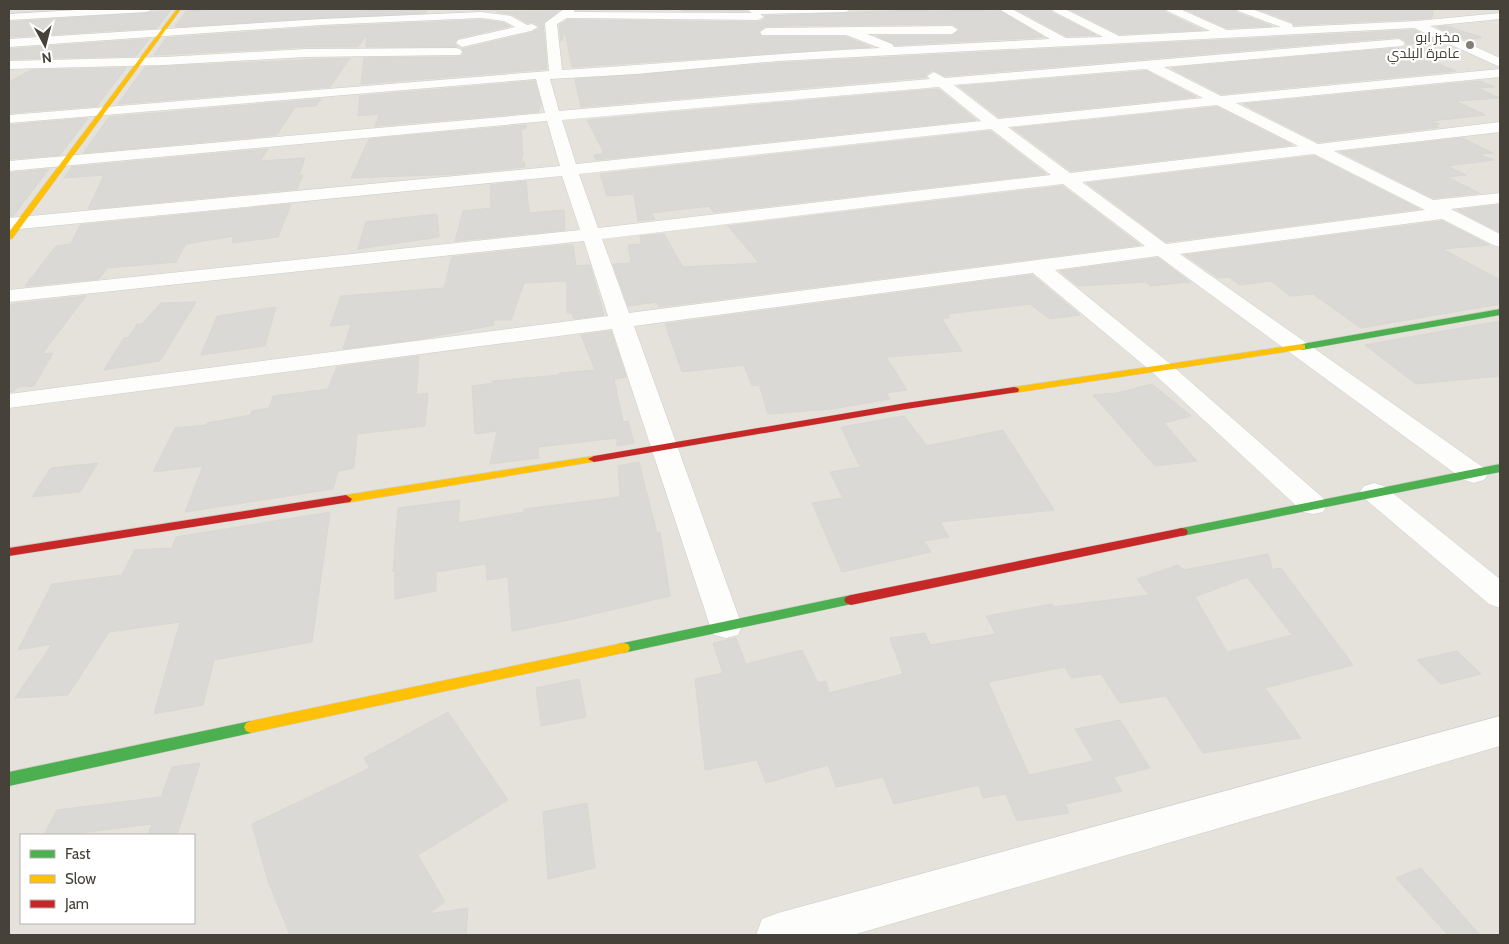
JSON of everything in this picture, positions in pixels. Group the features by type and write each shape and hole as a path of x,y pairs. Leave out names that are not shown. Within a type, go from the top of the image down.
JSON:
{"street":[{"path":"9,17 147,9"},
{"path":"9,237 14,224 66,161 179,9"},
{"path":"437,9 447,16"},
{"path":"12,70 30,65 139,62 459,47 550,24 567,12 756,12 846,9"},
{"path":"1004,9 1062,41"},
{"path":"1057,9 1149,65 1500,241"},
{"path":"1171,9 1228,34"},
{"path":"1242,9 1299,30"},
{"path":"464,64 457,63 454,60 459,47 482,12"},
{"path":"9,43 321,22 447,16 482,12 507,18 527,29"},
{"path":"756,12 772,44"},
{"path":"1387,12 1500,63"},
{"path":"23,42 52,14"},
{"path":"772,44 897,51 1416,24 1500,16"},
{"path":"935,19 952,30 985,46"},
{"path":"306,53 321,22"},
{"path":"550,24 549,76 553,118 590,234 666,448 726,626"},
{"path":"9,119 102,112 508,70 549,76 636,70 846,30 890,26 952,30"},
{"path":"890,26 932,49"},
{"path":"846,30 914,57 940,82 1162,250 1474,474"},
{"path":"9,166 1448,38"},
{"path":"1469,48 1492,46"},
{"path":"633,109 644,99 644,89 636,70"},
{"path":"14,224 569,170 1220,100 1500,73"},
{"path":"93,76 130,74"},
{"path":"9,296 590,234 1500,126"},
{"path":"9,401 1162,250 1439,210 1500,198"},
{"path":"1037,266 1160,367 1313,505"},
{"path":"9,552 666,448 906,406 1297,348 1500,312"},
{"path":"9,779 726,626 1374,492 1500,468"},
{"path":"1374,492 1500,596"},
{"path":"778,935 1500,731"}],"shaded area":[{"path":"9,9 1500,9 1500,935 9,935"}],"building":[{"path":"206,9 419,9 418,11 427,11 426,13 175,27 186,11"},
{"path":"682,9 749,9 747,11 682,11"},
{"path":"939,9 942,11 997,9 1044,37 895,45 877,36 952,36 960,29 952,24 766,26 758,32 762,37 846,37 871,47 572,67 565,31 561,42 559,25 568,20 758,22 765,19 765,16"},
{"path":"1016,9 1050,9 1052,13 1096,35 1066,36"},
{"path":"1069,9 1164,9 1166,13 1202,30 1119,34"},
{"path":"1184,9 1235,9 1237,13 1272,26 1227,28"},
{"path":"1257,9 1433,9 1432,18 1294,25 1293,22"},
{"path":"170,11 157,28 9,37 9,22"},
{"path":"558,11 543,23 547,69 361,84 364,58 460,57 464,53 462,49 531,33 540,28 533,22 527,23 512,14 496,12"},
{"path":"481,20 503,23 510,26 458,38 454,43 458,47 366,47 367,34 358,47 306,47 154,55 166,38 321,27"},
{"path":"1446,26 1481,38 1464,39 1437,27"},
{"path":"1414,30 1439,42 1406,44 1406,41 1399,37 945,76 933,70 926,74 926,77 581,107 575,79 779,63"},
{"path":"149,39 136,56 9,59 9,49"},
{"path":"1398,48 1456,71 1221,94 1171,68"},
{"path":"350,58 330,87 118,104 145,67"},
{"path":"126,68 97,106 9,113 9,82 31,70"},
{"path":"1146,71 1196,97 999,117 959,86"},
{"path":"535,81 541,104 538,112 375,126 380,114 358,116 360,96"},
{"path":"1480,81 1495,87 1477,88 1500,98 1455,101 1486,115 1431,121 1439,124 1434,125 1439,127 1318,142 1243,104"},
{"path":"938,89 976,120 596,160 594,155 603,154 602,149 587,120"},
{"path":"321,99 316,106 295,107 277,135 83,153 109,117"},
{"path":"1217,107 1292,145 1071,171 1013,128"},
{"path":"88,118 60,155 9,159 9,125"},
{"path":"526,125 526,129 521,129 523,155 521,162 524,162 525,167 456,174 351,178 369,139"},
{"path":"990,131 1046,174 717,212 713,212 710,206 651,213 655,219 638,221 634,194 607,196 600,174"},
{"path":"1462,138 1493,153 1478,154 1494,160 1447,166 1466,175 1447,177 1479,193 1433,198 1341,152"},
{"path":"268,149 260,161 305,158 299,175 303,175 297,189 88,209 104,175 64,178 72,167"},
{"path":"1314,156 1419,209 1166,242 1087,183"},
{"path":"49,169 13,216 9,216 9,173"},
{"path":"526,181 529,213 564,210 565,230 455,241 463,211 491,208 490,185"},
{"path":"1062,186 1140,245 659,307 657,302 628,306 613,264 631,263 628,245 641,244 640,236 664,234 683,267 759,263 728,226"},
{"path":"291,204 278,237 232,243 233,236 186,244 176,262 107,268 99,279 25,286 56,246 71,244 80,225"},
{"path":"1500,205 1500,232 1457,210"},
{"path":"437,214 439,237 358,249 366,222"},
{"path":"1442,221 1489,245 1443,249 1500,280 1500,304 1361,328 1313,294 1290,296 1271,281 1240,285 1229,277 1218,278 1185,255"},
{"path":"573,245 576,266 590,265 604,315 574,319 572,313 567,313 567,281 524,283 511,320 493,320 494,325 420,339 343,349 351,324 330,326 341,296 444,288 452,257"},
{"path":"1158,258 1190,282 1150,286 1146,282 1078,286 1060,271"},
{"path":"1032,275 1080,315 1050,319 1030,304 947,314 950,317 942,319 962,351 886,357 907,390 886,393 890,399 832,409 768,414 759,385 752,386 744,365 682,372 665,324"},
{"path":"86,296 42,354 53,353 34,386 17,387 14,391 9,392 9,308 12,304"},
{"path":"196,302 160,361 104,370 124,338 129,337 137,324 142,324 161,303"},
{"path":"276,307 265,346 201,355 217,316"},
{"path":"1500,321 1500,376 1416,384 1365,345"},
{"path":"611,331 626,377 614,379 623,422 628,421 634,443 617,446 617,438 538,447 539,458 490,464 497,431 475,434 472,386 493,383 492,381 595,370 581,335"},
{"path":"419,356 416,395 428,393 425,426 357,434 354,468 338,471 333,489 185,512 203,466 153,472 175,428 207,425 207,423 251,415 252,411 269,408 273,396 328,389 337,367"},
{"path":"1152,384 1191,416 1164,423 1197,461 1155,466 1093,395 1117,393"},
{"path":"904,416 927,446 1003,430 1054,510 940,522 949,537 924,541 931,552 842,572 812,503 843,498 830,472 860,467 841,427"},
{"path":"639,462 657,533 660,532 670,596 569,620 512,631 508,577 487,580 486,564 436,572 436,591 395,599 395,571 393,572 398,508 460,500 458,523 524,512 524,509 620,497 618,466"},
{"path":"98,463 80,492 32,497 51,468"},
{"path":"330,512 312,642 214,660 203,705 154,714 180,622 109,632 68,695 15,698 52,644 18,650 52,584 122,575 135,550 172,548 176,537"},
{"path":"1268,554 1272,568 1268,570 1281,568 1353,665 1265,688 1301,738 1203,753 1166,696 1120,703 1101,674 1071,678 1065,667 988,682 1029,775 1094,761 1075,729 1120,720 1150,768 1113,777 1122,791 1065,804 1069,813 1017,821 1006,794 983,798 979,785 894,804 883,777 836,787 828,765 766,783 757,760 705,770 695,679 723,673 713,643 736,638 746,664 802,650 818,683 826,681 829,693 903,674 890,638 925,633 930,645 996,634 986,616 1052,604 1053,607 1149,595 1137,579 1178,565 1184,570","holes":["1247,577 1292,635 1227,652 1195,597"]},
{"path":"1457,651 1481,674 1441,684 1417,660"},
{"path":"579,679 586,717 541,726 536,688"},
{"path":"448,712 508,800 418,855 445,902 428,914 468,908 466,935 290,935 268,881 252,824 370,768 364,758"},
{"path":"200,763 177,834 148,834 152,824 71,834 45,834 57,810 161,797 172,767"},
{"path":"587,803 595,868 548,879 543,812"},
{"path":"1421,868 1480,935 1448,935 1396,878"}],"traffic: fast":[{"path":"1302,347 1500,312"},
{"path":"1182,532 1500,468"},
{"path":"623,648 851,600"},
{"path":"9,779 251,727"}],"traffic: slow":[{"path":"9,237 179,9"},
{"path":"1014,390 1302,347"},
{"path":"346,499 594,459"},
{"path":"251,727 623,648"}],"traffic: jam":[{"path":"594,459 906,406 1014,390"},
{"path":"9,552 346,499"},
{"path":"851,600 1182,532"}],"place":[{"name":"مخبز ابو عامرة البلدي","path":"1470,45"}]}
